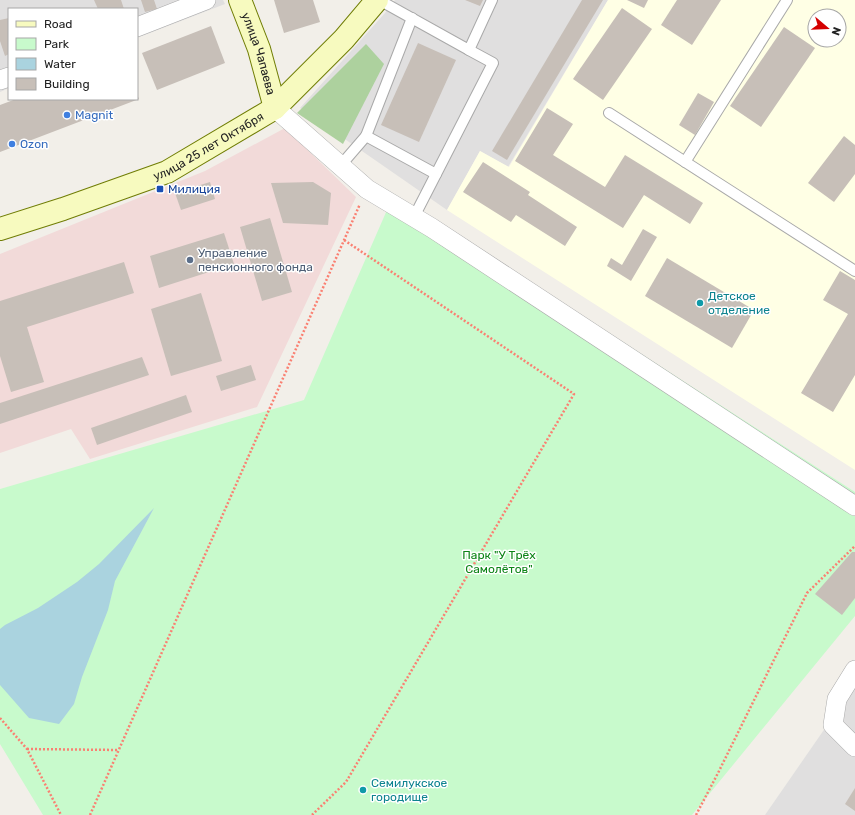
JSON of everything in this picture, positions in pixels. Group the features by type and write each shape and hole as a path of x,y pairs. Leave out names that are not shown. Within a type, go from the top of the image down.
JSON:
{"street":[{"path":"138,27 206,0"},
{"name":"улица Чапаева","path":"240,0 259,49 275,108"},
{"name":"улица 25 лет Октября","path":"0,229 63,209 167,172 275,108 344,39 378,0"},
{"path":"275,108 367,189 414,217 855,506"},
{"path":"854,747 833,724 837,700 855,670"}],"lane":[{"path":"378,0 493,63 414,217"},
{"path":"469,50 492,0"},
{"path":"685,162 787,0"},
{"path":"340,165 366,136 412,18"},
{"path":"609,113 855,271"},
{"path":"366,136 436,174"}],"path":[{"path":"90,815 367,189"},
{"path":"312,815 346,782 574,394 344,240"},
{"path":"696,815 807,593 855,546"},
{"path":"0,718 27,749 61,815"},
{"path":"27,749 119,750"}],"shaded area":[{"path":"0,0 223,0 225,4 138,38 138,8 8,8 8,88 0,92"},
{"path":"395,0 608,0 508,167 480,151 447,210 300,108"},
{"path":"608,0 855,0 855,470 447,210 480,151 509,167"},
{"path":"285,128 356,197 257,407 90,459 71,429 0,453 0,254 205,171"},
{"path":"855,685 855,815 765,815"}],"green space":[{"path":"366,44 384,64 343,144 297,113"},
{"name":"Парк \"У Трёх Самолётов\"","path":"394,194 855,492 855,616 692,815 43,815 0,744 0,489 304,400"}],"water":[{"path":"154,508 115,581 108,610 82,677 74,704 59,724 29,718 0,685 0,629 38,608 77,582 99,564"}],"building":[{"path":"94,0 121,0 124,8 98,8"},
{"path":"141,0 154,0 157,9 145,12"},
{"path":"274,0 313,0 320,22 284,33"},
{"path":"465,0 483,0 480,6"},
{"path":"582,0 603,0 507,160 492,151"},
{"path":"627,0 648,0 644,8"},
{"path":"677,0 721,0 692,45 661,25"},
{"path":"622,8 652,29 603,100 573,79"},
{"path":"8,18 8,54 5,56 0,41 0,20"},
{"path":"211,26 225,63 157,90 142,53"},
{"path":"784,27 807,43 807,48 815,48 761,127 730,106"},
{"path":"418,43 456,60 419,142 381,125"},
{"path":"698,93 714,102 695,135 679,125"},
{"path":"13,100 136,100 0,152 0,105"},
{"path":"547,108 573,124 553,155 605,187 625,155 703,203 690,224 644,195 623,228 515,161"},
{"path":"844,136 855,145 855,174 834,202 808,183"},
{"path":"483,162 530,192 528,195 577,227 565,246 516,215 511,222 463,192"},
{"path":"210,182 215,199 181,210 175,193"},
{"path":"313,182 331,193 328,225 283,223 271,183"},
{"path":"270,218 292,292 262,301 240,227"},
{"path":"643,229 657,237 631,281 607,266 611,258 622,265"},
{"path":"224,233 234,264 159,288 150,256"},
{"name":"Детское отделение","path":"667,258 754,310 732,348 645,296"},
{"path":"124,262 134,293 27,327 44,382 11,392 0,356 0,301"},
{"path":"840,271 855,280 855,375 833,412 801,393 848,314 823,300"},
{"path":"201,293 222,361 171,376 151,309"},
{"path":"142,357 149,375 0,424 0,403"},
{"path":"251,365 256,380 221,391 216,376"},
{"path":"186,395 192,412 97,445 91,428"},
{"path":"852,552 855,552 855,598 842,615 815,594"},
{"path":"855,788 855,811 845,804"}],"place":[{"name":"Magnit","path":"67,115"},
{"name":"Ozon","path":"12,144"},
{"name":"Милиция","path":"160,189"},
{"name":"Управление пенсионного фонда","path":"190,260"},
{"name":"Детское отделение","path":"700,303"},
{"name":"Семилукское городище","path":"363,790"}]}
